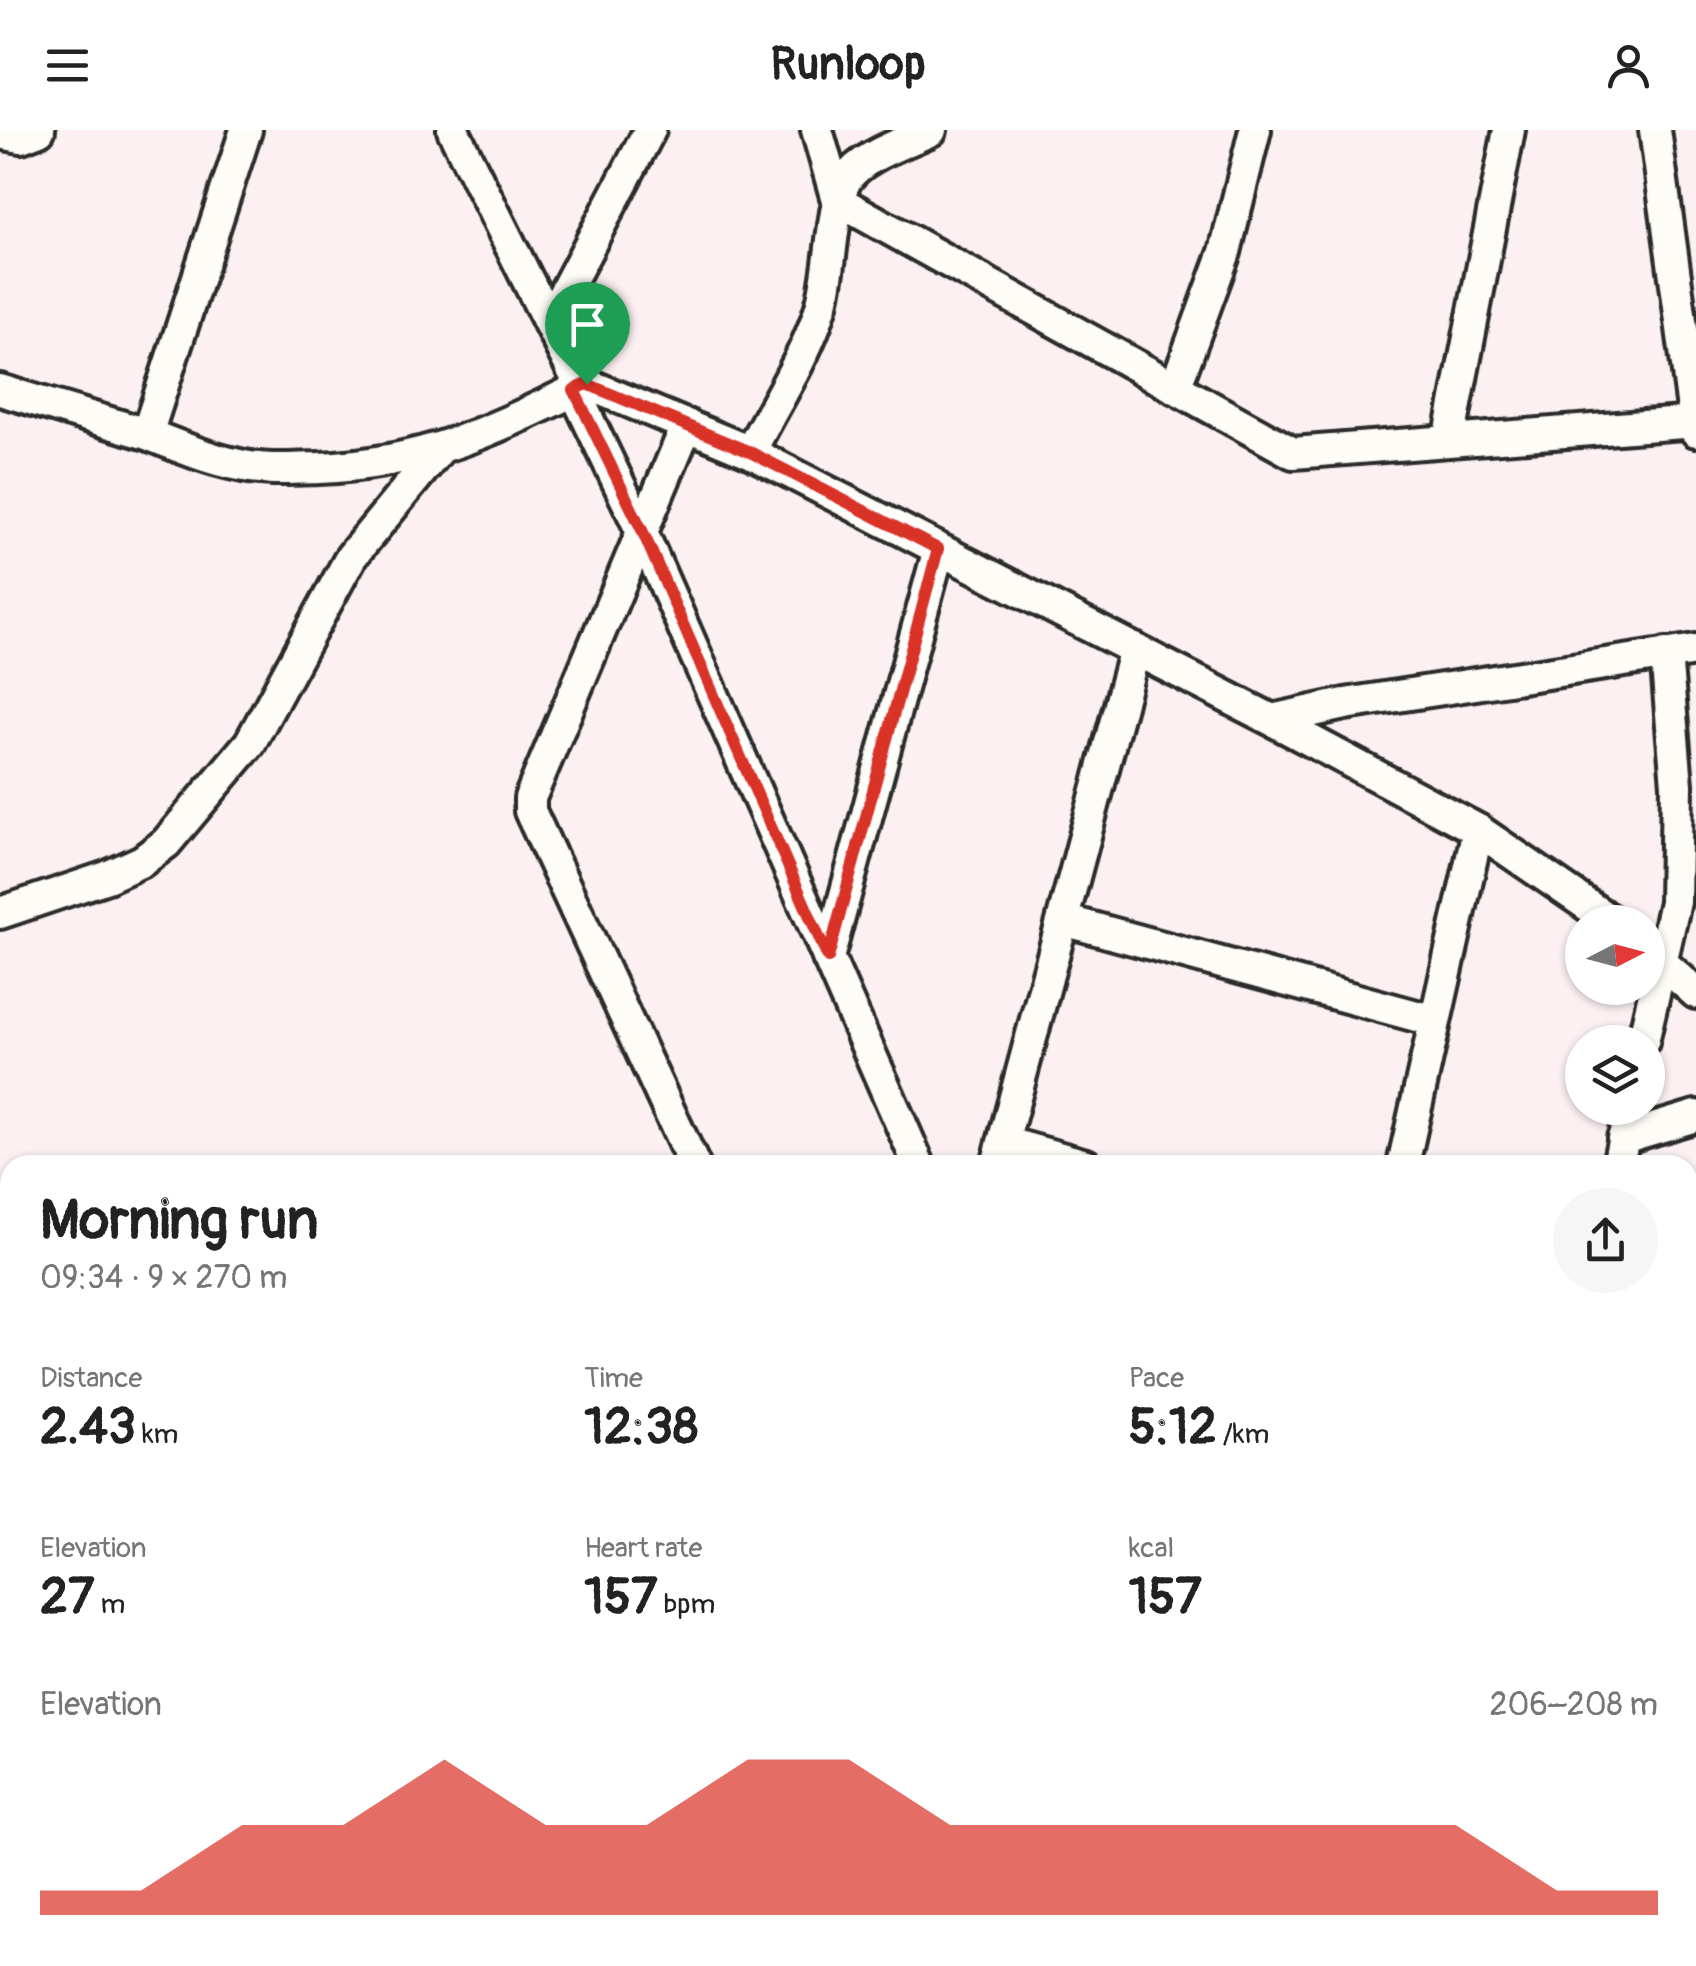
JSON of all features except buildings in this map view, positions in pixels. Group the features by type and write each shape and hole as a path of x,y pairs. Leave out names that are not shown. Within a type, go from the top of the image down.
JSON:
{"street":[{"path":"0,133 21,138 39,130"},
{"path":"148,434 246,130"},
{"path":"453,130 574,371 915,1155"},
{"path":"549,322 650,130"},
{"path":"750,452 818,314 831,272 837,200 817,130"},
{"path":"837,200 857,167 931,130"},
{"path":"1175,388 1225,252 1255,130"},
{"path":"1449,441 1509,130"},
{"path":"1655,130 1696,431"},
{"path":"837,200 1293,453 1695,422"},
{"path":"0,390 148,434 213,459 274,470 369,466 438,451 484,434 581,387 750,452 1135,649 1478,830 1587,905"},
{"path":"687,426 530,798 530,811 689,1155"},
{"path":"0,913 107,877 142,861 166,843 250,743 351,557 438,451"},
{"path":"828,958 938,549"},
{"path":"1000,1153 1135,649"},
{"path":"1272,720 1345,704 1681,652 1678,850 1674,902 1665,926"},
{"path":"1405,1155 1478,830"},
{"path":"1063,920 1436,1021"},
{"path":"1665,965 1696,993"},
{"path":"1620,1152 1696,1116"},
{"path":"1620,1152 1626,1125"}],"route":[{"path":"587,384 750,452 938,549 828,958 642,530 574,390 587,384"}]}
